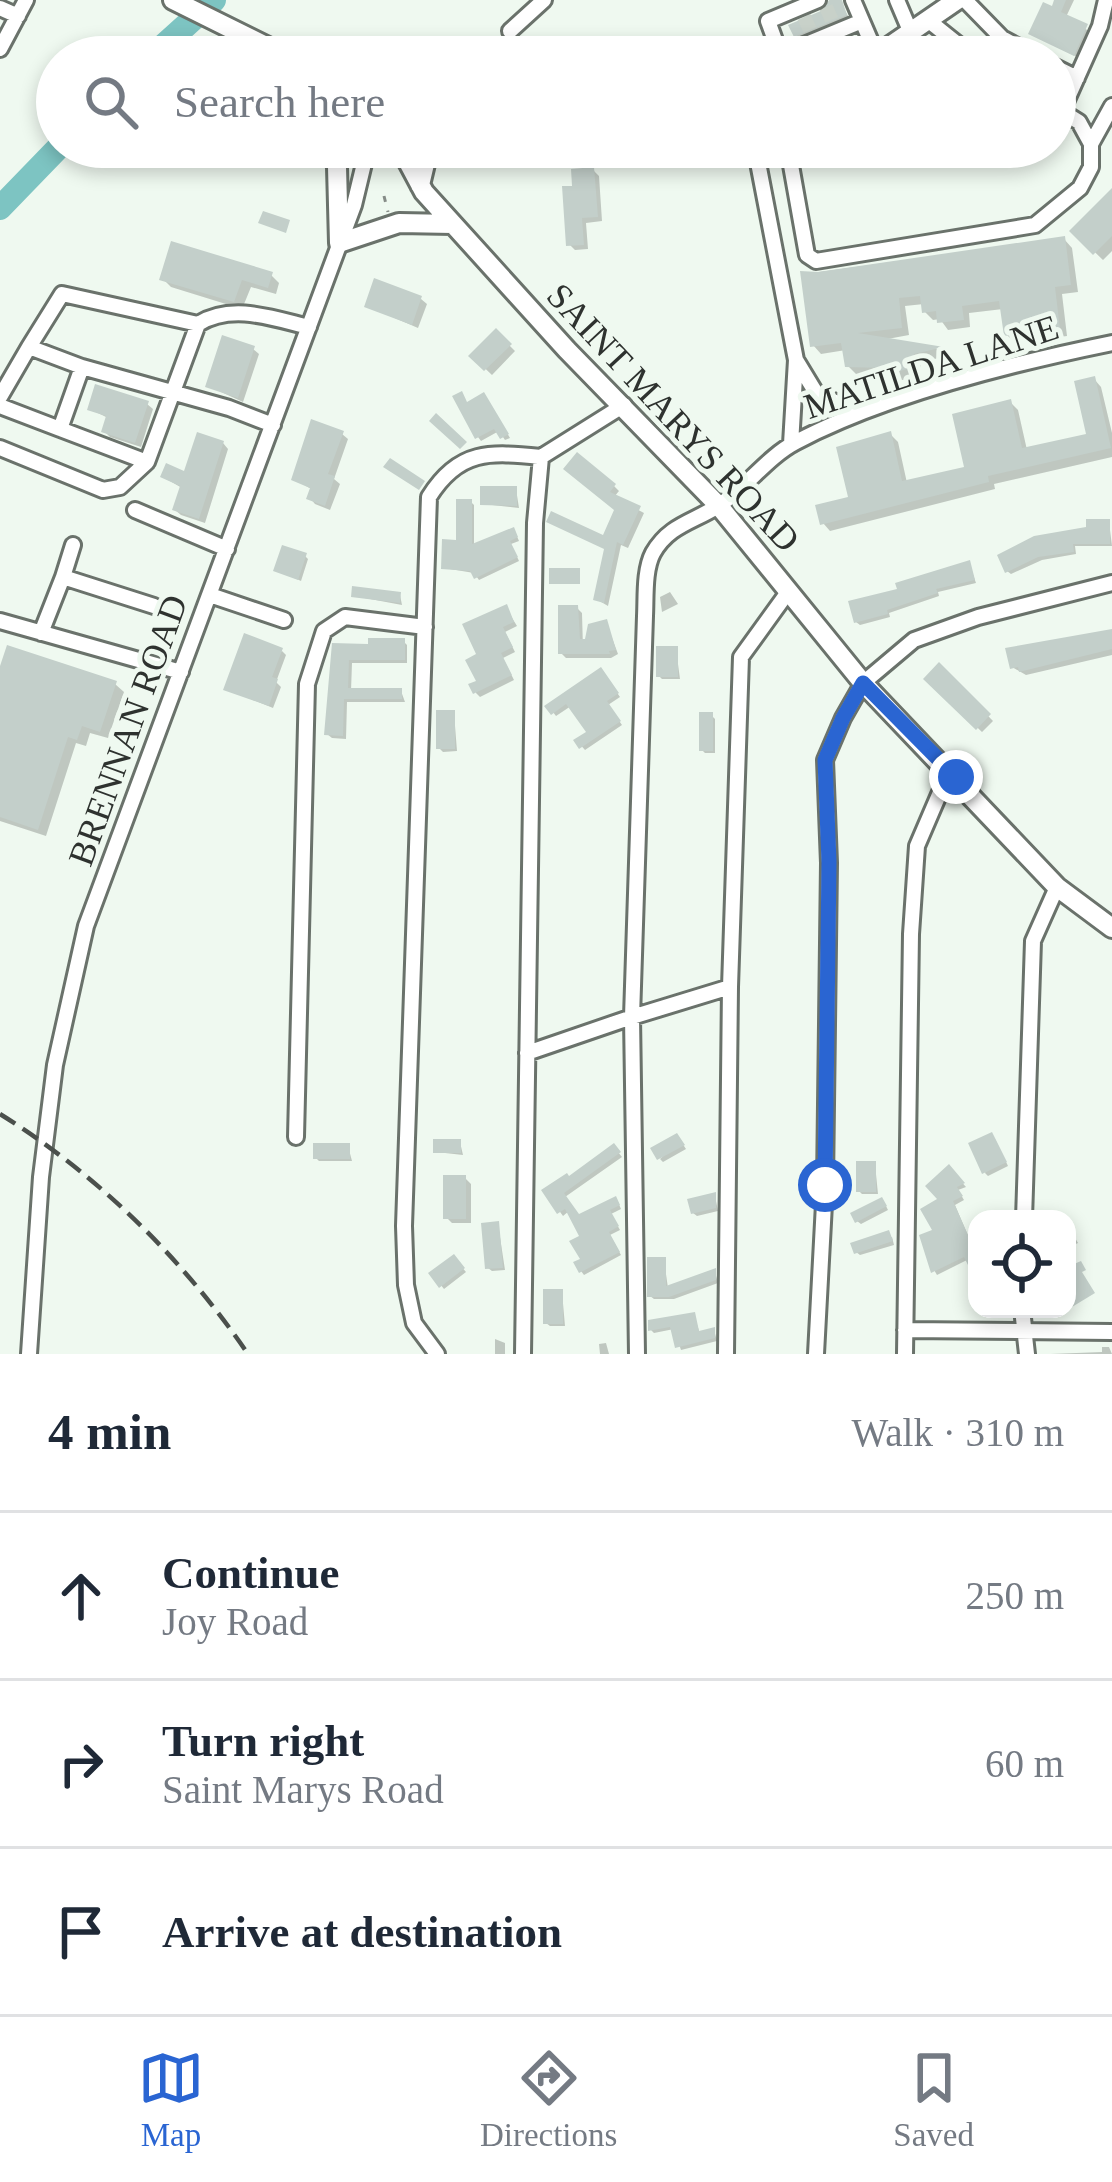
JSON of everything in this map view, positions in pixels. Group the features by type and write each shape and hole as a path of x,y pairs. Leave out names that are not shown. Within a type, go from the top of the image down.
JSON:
{"main road":[{"path":"173,0 243,36"},
{"path":"906,36 961,0"},
{"path":"337,168 339,244 399,223 453,224"},
{"name":"SAINT MARYS ROAD","path":"411,168 453,224 567,350 719,506 863,683 1057,886 1112,928"},
{"path":"420,185 424,168"}],"street":[{"path":"0,49 26,0"},
{"path":"510,31 544,0"},
{"path":"854,0 868,36"},
{"path":"897,0 911,33"},
{"path":"961,0 1000,36"},
{"path":"1076,81 1106,0"},
{"path":"773,36 768,20 822,2"},
{"path":"0,8 18,16"},
{"path":"816,36 862,21"},
{"path":"929,21 948,36"},
{"path":"0,24 0,38"},
{"path":"1091,144 1112,106"},
{"path":"794,168 807,255 816,261 1035,225 1080,188 1091,167 1091,144 1076,120"},
{"name":"BRENNAN ROAD","path":"29,1354 41,1177 55,1065 86,926 309,327 362,168"},
{"path":"758,168 796,360 791,444"},
{"path":"147,462 0,402 62,294 198,325"},
{"path":"0,448 104,490 120,487 147,462 198,325 214,315 267,315 309,327"},
{"name":"MATILDA LANE","path":"637,1354 632,1017 644,616 650,558 668,531 719,506 791,444 859,413 1048,356 1112,343"},
{"path":"28,347 273,425"},
{"path":"796,360 816,393 859,413"},
{"path":"60,429 82,367"},
{"path":"437,1354 414,1323 406,1285 404,1226 429,497 441,478 481,453 541,457 624,405"},
{"path":"523,1354 535,523 541,457"},
{"path":"135,509 227,549"},
{"path":"41,633 73,545"},
{"path":"62,577 154,606"},
{"path":"816,1354 825,1185 829,862 825,760 863,683 914,640 978,616 1112,583"},
{"path":"726,1354 730,987 741,657 788,592"},
{"path":"210,595 284,620"},
{"path":"296,1136 307,684 324,631 345,616 425,627"},
{"path":"0,621 181,672"},
{"path":"905,1354 910,956 917,846 941,790 956,777"},
{"path":"1024,1210 1033,941 1057,886"},
{"path":"527,1053 730,987"},
{"path":"1022,1318 1028,1354"},
{"path":"904,1330 1112,1332"}],"path":[{"path":"384,196 389,216"}],"building":[{"path":"829,0 842,0 847,15 794,36 788,25 823,10"},
{"path":"1054,0 1066,0 1061,12 1088,24 1076,51 1076,36 1028,34 1043,2 1052,6"},
{"path":"594,168 598,217 582,218 584,245 566,246 562,186 572,186 571,169"},
{"path":"1112,188 1112,236 1093,255 1069,231"},
{"path":"263,211 290,220 286,233 258,223"},
{"path":"1065,236 1071,285 1055,287 1060,329 1004,336 999,301 962,306 964,320 937,323 936,311 922,313 920,296 899,298 902,328 858,333 944,347 914,354 912,368 887,374 886,368 845,367 841,343 810,347 800,271"},
{"path":"171,241 273,272 268,288 242,280 234,302 159,280"},
{"path":"374,278 422,296 412,325 364,307"},
{"path":"496,328 512,344 484,371 468,356"},
{"path":"222,335 255,346 238,398 205,387"},
{"path":"1095,376 1111,448 988,476 989,482 820,525 815,505 848,497 836,447 891,431 902,481 964,467 952,414 1011,399 1022,448 1086,434 1074,381"},
{"path":"95,384 149,401 135,443 101,432 106,416 87,410"},
{"path":"462,391 467,402 484,392 509,434 500,439 494,429 475,439 452,396"},
{"path":"436,413 467,442 460,449 429,421"},
{"path":"311,419 344,431 328,474 335,476 325,506 306,499 310,488 291,480"},
{"path":"197,432 224,441 199,519 172,510 180,486 160,477 166,463 184,471"},
{"path":"577,452 616,484 610,492 641,506 623,545 617,542 604,603 593,600 604,549 546,522 551,511 603,535 614,510 563,469"},
{"path":"390,458 425,481 419,490 383,467"},
{"path":"480,486 517,486 517,506 480,505"},
{"path":"456,499 472,499 472,544 514,527 518,537 510,541 518,557 474,579 470,571 441,569 442,539 456,540"},
{"path":"1086,519 1110,519 1110,544 1073,544 1074,552 1038,557 1005,573 997,555 1034,536 1086,527"},
{"path":"282,545 307,553 298,580 273,571"},
{"path":"970,560 975,580 936,589 938,593 887,610 888,614 854,623 848,601 897,589 895,583"},
{"path":"549,568 580,568 580,584 549,584"},
{"path":"352,586 401,592 400,603 351,597"},
{"path":"507,604 514,622 503,627 513,647 501,653 512,675 473,694 468,684 476,681 465,660 476,654 462,624"},
{"path":"558,605 578,605 580,639 585,639 588,624 607,619 616,650 558,654"},
{"path":"1112,629 1112,649 1019,672 1018,667 1010,669 1005,648"},
{"path":"244,633 283,648 272,677 278,679 269,706 223,690"},
{"path":"368,638 405,638 405,660 349,660 348,688 402,688 402,699 344,699 343,736 324,735 332,643 368,644"},
{"path":"7,645 117,681 100,732 82,726 77,740 68,737 38,830 0,817 0,666"},
{"path":"656,646 678,646 678,677 656,677"},
{"path":"939,662 991,714 976,730 923,679"},
{"path":"601,667 619,693 607,701 621,721 579,749 573,740 586,732 566,704 551,715 544,706"},
{"path":"436,710 455,710 455,749 436,749"},
{"path":"699,712 713,712 713,751 699,751"},
{"path":"992,1132 1007,1162 982,1174 968,1143"},
{"path":"677,1133 685,1145 657,1160 650,1148"},
{"path":"433,1139 461,1139 461,1153 433,1153"},
{"path":"313,1143 350,1143 350,1159 313,1159"},
{"path":"614,1143 621,1152 564,1193 579,1214 616,1196 620,1205 610,1210 619,1226 609,1232 620,1252 579,1273 573,1262 580,1259 569,1241 579,1236 565,1209 557,1214 541,1190"},
{"path":"856,1161 876,1161 876,1192 856,1192"},
{"path":"949,1164 965,1183 957,1187 963,1196 953,1201 968,1235 968,1265 964,1257 931,1273 919,1235 932,1230 920,1209 937,1199 925,1186"},
{"path":"443,1175 466,1175 466,1219 443,1219"},
{"path":"716,1192 716,1208 691,1214 687,1199"},
{"path":"882,1197 887,1206 855,1223 850,1213"},
{"path":"499,1221 503,1268 485,1269 481,1223"},
{"path":"889,1230 893,1241 854,1254 850,1243"},
{"path":"454,1254 465,1268 439,1288 428,1273"},
{"path":"647,1257 666,1257 666,1286 716,1268 716,1280 669,1297 647,1297"},
{"path":"1081,1261 1095,1293 1076,1305 1076,1263"},
{"path":"543,1289 563,1289 563,1324 543,1324"},
{"path":"695,1312 699,1331 715,1327 715,1338 675,1348 670,1327 648,1331 648,1320"}],"waterway":[{"path":"174,36 214,0"},
{"path":"0,208 39,168"}],"tunnel":[{"path":"826,7 834,25"},
{"path":"804,17 812,34"}],"railway":[{"path":"0,1114 71,1164 136,1221 196,1285 248,1354"}],"route":[{"path":"825,1185 829,862 825,760 863,683 956,777"}]}
